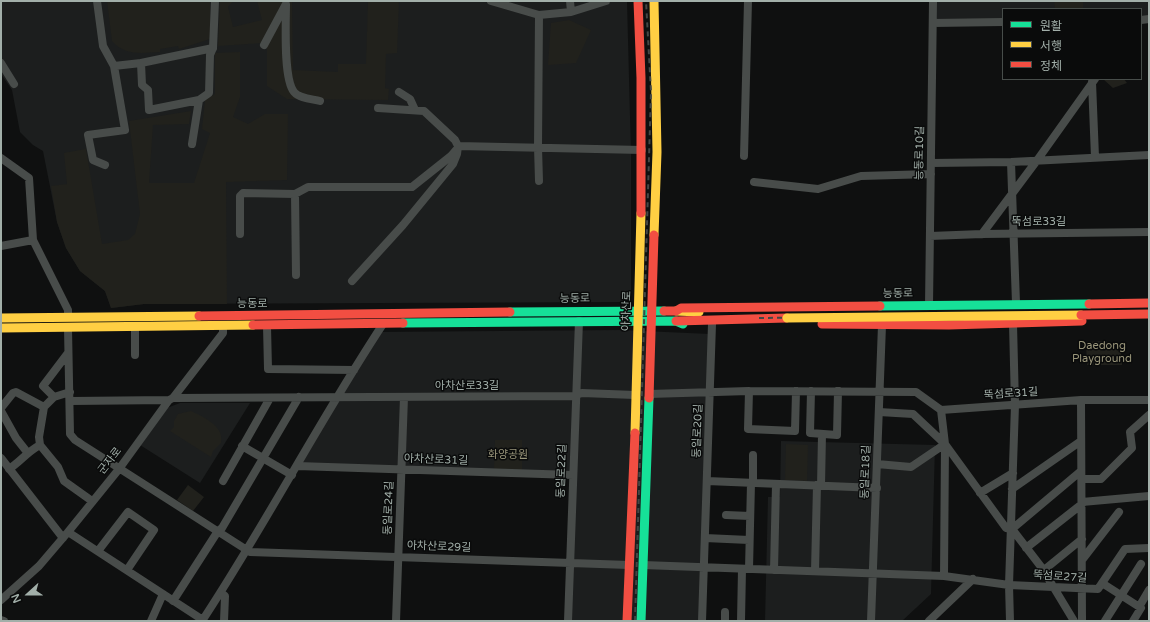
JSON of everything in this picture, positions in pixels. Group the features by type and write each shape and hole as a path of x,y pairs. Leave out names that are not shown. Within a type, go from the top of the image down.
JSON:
{"main road":[{"name":"아차산로","path":"638,1 642,97 642,150 639,321 635,396 637,540 643,565 641,621"},
{"name":"아차산로","path":"627,621 629,565 637,540 649,394 657,152 654,1"},
{"name":"능동로","path":"1,318 639,310 676,311 681,308 1149,303"},
{"path":"787,316 1149,310"},
{"path":"676,311 787,316 1149,314"},
{"path":"408,314 409,323"},
{"name":"능동로","path":"1,328 676,321 787,316"},
{"path":"68,317 68,328"},
{"name":"능동로","path":"676,321 683,325 1013,324 1149,319"},
{"path":"637,540 644,347 638,338"},
{"path":"644,347 651,338"}],"street":[{"path":"97,1 103,46 114,66 125,130 88,135 93,160 105,165"},
{"path":"141,63 142,85 148,90 149,110 198,100 210,93 208,51 215,1"},
{"path":"491,1 539,16 571,12 606,1"},
{"path":"570,1 571,12"},
{"path":"744,156 748,1"},
{"name":"능동로10길","path":"929,305 933,1"},
{"path":"264,45 285,2"},
{"path":"285,2 289,80 294,92 298,95 320,101"},
{"path":"539,16 539,181"},
{"path":"933,23 1002,22"},
{"path":"114,66 141,63 208,51"},
{"path":"1,63 14,84"},
{"path":"1093,80 1095,157"},
{"path":"982,234 1013,190 1038,159 1093,80"},
{"path":"399,92 410,99 415,110"},
{"path":"192,144 198,100"},
{"path":"352,281 399,230 448,170 457,154 458,146 452,136 426,112 378,108"},
{"path":"458,146 642,150"},
{"path":"240,234 240,196 243,194 295,194 308,187 412,187 451,156 458,146"},
{"path":"931,163 1011,162 1038,159 1149,155"},
{"path":"1,158 29,178 33,240 68,310 68,317"},
{"path":"1011,162 1016,304"},
{"path":"754,182 812,189 825,188 861,176 930,174"},
{"path":"295,194 296,275"},
{"name":"뚝섬로33길","path":"930,236 1014,233 1149,232"},
{"path":"1,246 33,240"},
{"name":"동일로22길","path":"568,621 579,321"},
{"path":"2,460 65,535 98,551 202,620 247,551 337,397 383,324"},
{"name":"동일로20길","path":"702,621 711,391 712,324"},
{"name":"동일로18길","path":"871,621 874,574 882,324"},
{"path":"1010,621 1009,585 1015,405 1013,324"},
{"name":"군자로","path":"1,600 39,566 119,469 171,399 223,334 223,326"},
{"path":"268,326 268,369 354,370"},
{"path":"135,327 135,354"},
{"path":"68,328 70,434 75,440 247,551"},
{"path":"68,353 43,386 54,397 44,407 39,438 40,445 58,467 64,480 92,501"},
{"path":"649,394 711,391 916,392 941,410 945,444 944,576"},
{"path":"749,391 748,429 794,431 796,391"},
{"path":"811,391 810,433 837,435 838,391"},
{"path":"1,408 13,393 16,392 44,407"},
{"name":"아차산로33길","path":"54,397 171,399 576,395 582,393 635,396"},
{"path":"173,601 218,531 222,528 299,397"},
{"name":"동일로24길","path":"396,621 404,397"},
{"path":"223,481 270,398"},
{"path":"1081,400 1082,621"},
{"name":"뚝섬로31길","path":"941,410 1081,400 1149,400"},
{"path":"1,411 16,438 28,452"},
{"path":"879,412 913,414 945,444 1006,528 1012,529 1044,570 1074,621"},
{"path":"1012,529 1081,475 1101,479 1132,448 1130,432 1149,415"},
{"path":"815,572 822,434"},
{"path":"1012,489 1081,441"},
{"path":"877,464 911,467 945,444"},
{"path":"9,469 28,452 40,445"},
{"path":"242,446 292,475"},
{"path":"741,621 749,540 753,455"},
{"name":"아차산로31길","path":"297,466 573,475"},
{"path":"980,493 1013,473"},
{"path":"708,480 877,488"},
{"path":"774,570 776,484"},
{"path":"1026,548 1082,503 1149,496"},
{"path":"98,551 128,512 154,530 127,570"},
{"path":"1082,560 1120,512"},
{"path":"726,515 750,516"},
{"path":"705,538 749,540"},
{"path":"1044,570 1082,539"},
{"name":"뚝섬로27길","path":"643,565 944,576 1009,585 1098,590 1125,549 1149,548"},
{"name":"아차산로29길","path":"247,551 629,565"},
{"path":"1105,621 1142,564"},
{"path":"929,621 973,579"},
{"path":"1102,583 1139,607"},
{"path":"1133,621 1149,590"},
{"path":"221,593 225,596 224,621"},
{"path":"151,621 163,594"},
{"path":"725,612 725,621"}],"shaded area":[{"path":"1,1 627,1 631,155 631,295 624,302 144,304 111,308 105,291 80,271 66,248 57,222 43,151 33,145 20,132 12,90 1,74"},
{"path":"933,1 1149,1 1149,19 1142,20 1142,8 1002,8 1002,22 933,23"},
{"path":"621,330 710,334 702,621 568,621 574,474 297,466 377,332"},
{"path":"180,403 250,403 200,483 140,445 167,408"},
{"path":"781,441 935,445 931,594 902,621 765,621 768,497 780,497"}],"green space":[{"path":"107,1 210,1 210,39 179,49 178,46 160,49 160,52 140,53 122,49 112,41"},
{"path":"220,1 233,1 228,7 233,27 262,20 257,1 292,1 293,70 338,72 338,64 366,64 368,1 399,1 397,53 386,54 385,88 389,89 388,100 287,99 267,86 267,45 263,43 218,46"},
{"path":"1054,1 1083,1 1083,8 1055,8"},
{"path":"569,20 591,30 576,63 548,65 551,23"},
{"path":"240,52 240,97 233,117 248,124 265,114 288,114 287,180 226,182 227,304 144,304 111,308 105,291 80,271 66,248 57,222 51,186 67,184 64,153 86,149 102,244 128,240 135,234 140,214 129,121 191,111 189,124 153,125 149,183 194,183 210,133 202,129 205,100 215,94 215,53"},
{"path":"1104,80 1125,80 1127,83 1113,88"},
{"name":"Daedong Playground","path":"1106,341 1121,352 1122,365 1087,365 1086,342"},
{"path":"191,411 212,423 220,432 221,443 213,451 211,457 170,431 174,427 174,421 178,414"},
{"name":"화양공원","path":"495,440 522,440 522,471 494,470"},
{"path":"786,444 808,445 807,481 785,480"},
{"path":"188,485 204,497 193,511 177,500"}],"railway":[{"path":"635,621 651,92 646,1"},
{"path":"759,318 1149,313"}],"traffic: fast":[{"path":"880,306 1089,304"},
{"path":"510,312 664,311"},
{"path":"403,323 676,321 683,324"},
{"path":"641,621 649,398"}],"traffic: slow":[{"path":"654,1 657,152 654,235"},
{"path":"635,433 641,213"},
{"path":"676,311 699,312"},
{"path":"787,318 1081,315"},
{"path":"1,318 199,316"},
{"path":"1,328 253,325"}],"traffic: jam":[{"path":"638,1 641,78 641,213"},
{"path":"649,398 654,235"},
{"path":"1089,304 1149,303"},
{"path":"664,311 676,311 681,308 880,306"},
{"path":"199,316 510,312"},
{"path":"1081,315 1149,314"},
{"path":"676,321 787,318"},
{"path":"822,324 949,325 1082,321"},
{"path":"253,325 403,323"},
{"path":"627,621 635,433"}]}
